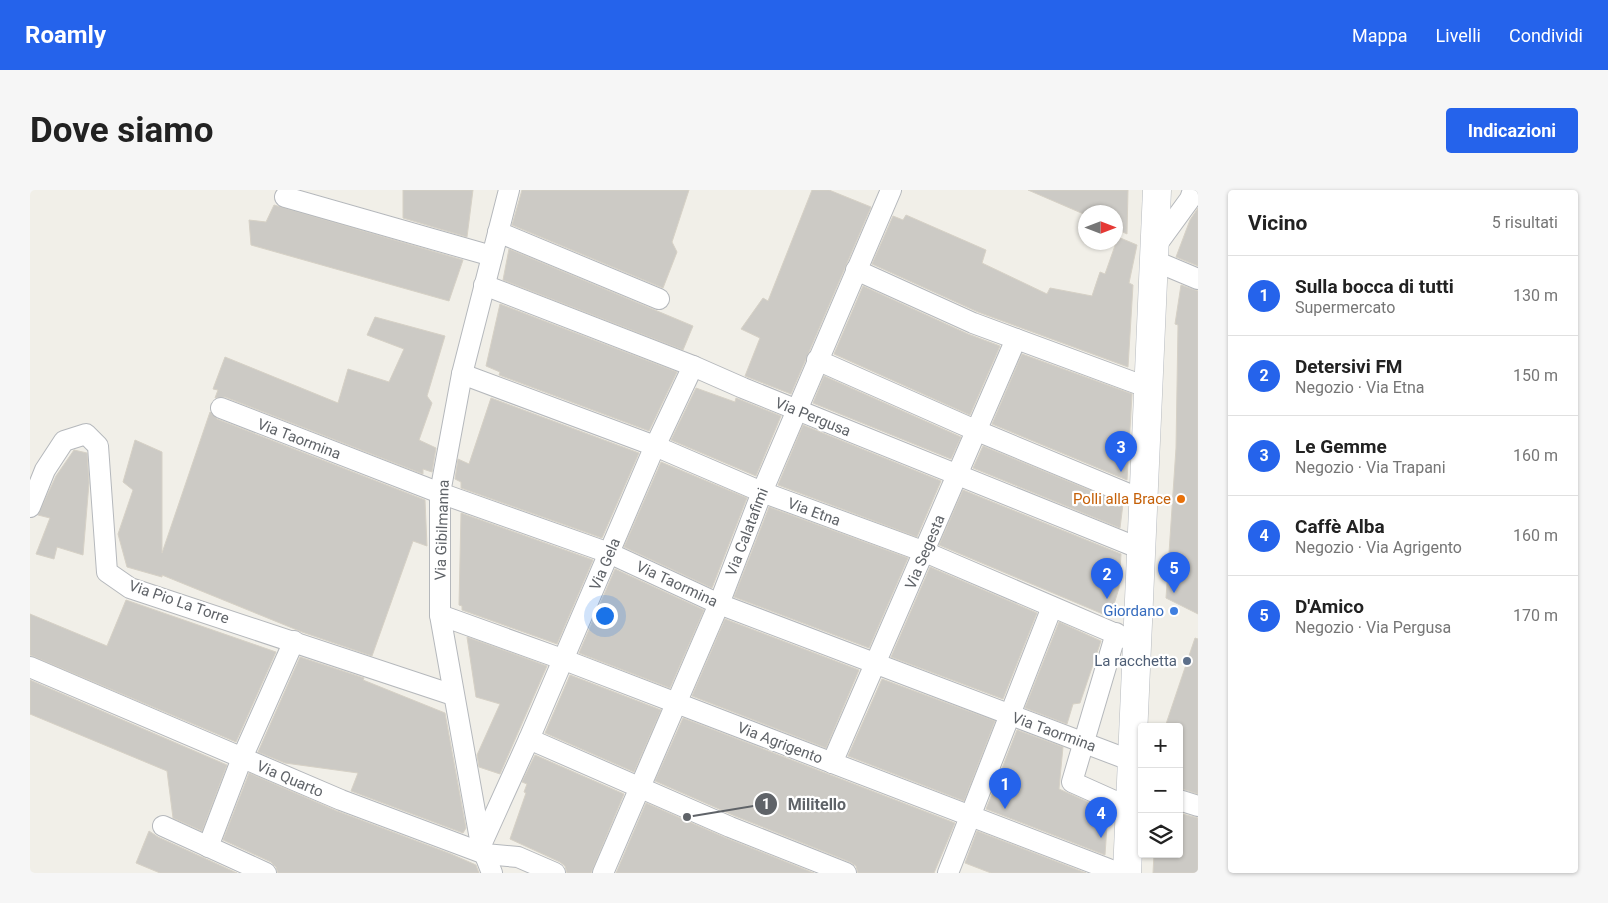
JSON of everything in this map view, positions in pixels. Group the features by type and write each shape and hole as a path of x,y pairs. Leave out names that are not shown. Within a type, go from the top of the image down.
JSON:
{"main road":[{"path":"1127,873 1134,785 1126,638 1141,549 1158,190"}],"street":[{"name":"Via Gibilmanna","path":"492,873 483,850 453,695 440,615 440,493 462,374 509,190"},
{"name":"Via Calatafimi","path":"603,873 642,787 719,604 796,410 891,190"},
{"path":"1193,190 1190,199 1155,254 1198,279"},
{"path":"285,197 492,256"},
{"path":"498,232 660,299"},
{"path":"856,270 973,323 1149,388"},
{"name":"Via Pergusa","path":"484,285 694,366 796,410 1141,549"},
{"name":"Via Segesta","path":"832,763 925,552 975,430 1016,340"},
{"path":"817,360 975,430 1143,500"},
{"name":"Via Gela","path":"483,850 562,660 655,446 694,366"},
{"name":"Via Etna","path":"462,374 655,446 762,492 925,552 1126,638"},
{"name":"Via Taormina","path":"221,408 440,493 609,553 719,604 1083,743 1134,785"},
{"name":"Via Pio La Torre","path":"30,507 45,470 64,441 86,434 98,446 107,572 130,588 453,695"},
{"path":"948,873 1008,715 1052,607"},
{"name":"Via Agrigento","path":"440,615 676,703 1119,873"},
{"path":"1126,638 1083,743 1072,782 1134,785"},
{"path":"208,846 242,758 294,641"},
{"name":"Via Quarto","path":"30,667 341,800 483,850 518,857 555,873"},
{"path":"530,739 730,827 846,873"},
{"path":"1183,801 1198,806"},
{"path":"163,826 266,873"}],"building":[{"path":"403,190 473,190 467,237 403,218"},
{"path":"522,190 689,190 672,242 677,252 663,288 512,225"},
{"path":"812,190 829,190 871,207 791,394 745,376 760,338 741,329 763,298 768,301"},
{"path":"1028,190 1128,190 1127,234 1123,232 1123,205 1078,205 1078,212"},
{"path":"274,205 463,260 449,301 251,245 249,220 266,222"},
{"path":"1198,208 1198,266 1176,257 1190,220"},
{"path":"906,215 986,250 982,263 1047,294 1050,288 1092,296 1100,272 1105,274 1113,250 1123,250 1123,239 1137,245 1129,283 1133,285 1128,367 978,312 872,264 893,216 903,220"},
{"path":"509,249 693,326 683,350 503,280"},
{"path":"1181,285 1198,291 1198,614 1166,598 1176,448 1178,325 1175,324"},
{"path":"863,286 968,334 1000,346 970,415 834,354"},
{"path":"500,304 677,372 649,431 499,375 500,372 486,366"},
{"path":"375,317 445,336 427,396 432,403 419,440 436,448 432,472 423,469 423,474 225,397 215,398 218,390 213,389 225,357 338,403 348,369 389,382 404,349 367,335"},
{"path":"1022,354 1132,394 1127,480 992,424"},
{"path":"824,376 961,437 951,459 813,403"},
{"path":"696,388 735,402 736,398 781,416 756,476 671,440"},
{"path":"491,398 639,453 602,538 461,488 461,482 455,479 458,459 469,464"},
{"path":"210,412 217,419 425,500 427,546 413,541 372,656 302,632 162,575 162,577 127,567 118,534 133,490 123,482 135,440 162,452 162,553"},
{"path":"803,425 941,481 917,537 778,485"},
{"path":"983,446 1123,504 1120,528 973,468"},
{"path":"74,450 87,453 89,483 83,555 57,547 54,559 36,554 50,518 38,515 56,476"},
{"path":"661,462 747,498 712,588 624,547"},
{"path":"963,490 1121,554 1119,588 1110,617 939,545"},
{"path":"769,507 908,558 869,648 734,597"},
{"path":"461,513 593,560 557,644 462,610 462,606 459,605"},
{"path":"930,567 1037,613 1003,699 891,657"},
{"path":"615,569 704,610 670,688 579,653"},
{"path":"126,600 276,652 236,742 30,655 30,614 107,646"},
{"path":"725,619 859,670 826,748 692,696"},
{"path":"1059,622 1101,641 1080,703 1073,704 1067,724 1025,708"},
{"path":"467,637 547,666 500,774 479,767 477,755 500,704 476,697"},
{"path":"1195,638 1198,639 1198,794 1183,789 1183,723 1166,723"},
{"path":"300,657 364,678 363,680 445,713 466,828 463,833 351,791 358,773 285,763 258,752"},
{"path":"570,675 661,710 634,772 545,733"},
{"path":"882,679 995,721 964,801 848,756"},
{"path":"30,680 227,765 202,831 173,818 167,771 30,714"},
{"path":"683,718 955,823 934,873 858,873 856,866 850,862 735,816 655,781"},
{"path":"1017,730 1063,747 1059,789 1108,811 1105,855 986,809"},
{"path":"535,755 624,794 591,873 567,873 565,866 560,862 510,839 526,793 524,792 527,784 522,782"},
{"path":"249,773 337,811 451,854 476,865 479,873 278,873 276,867 271,862 223,840"},
{"path":"646,803 726,838 814,873 616,873"},
{"path":"1183,814 1198,818 1198,873 1153,873 1154,858 1183,858"},
{"path":"149,831 158,837 237,873 160,873 136,863"},
{"path":"977,831 1086,873 991,873 965,863"}],"place":[{"name":"Le Gemme","path":"1121,472"},
{"name":"Polli alla Brace","path":"1181,499"},
{"name":"D'Amico","path":"1174,593"},
{"name":"Detersivi FM","path":"1107,599"},
{"name":"Giordano","path":"1174,611"},
{"name":"La racchetta","path":"1187,661"},
{"name":"Sulla bocca di tutti","path":"1005,809"},
{"name":"Militello","path":"687,817"},
{"name":"Caffè Alba","path":"1101,838"}]}
